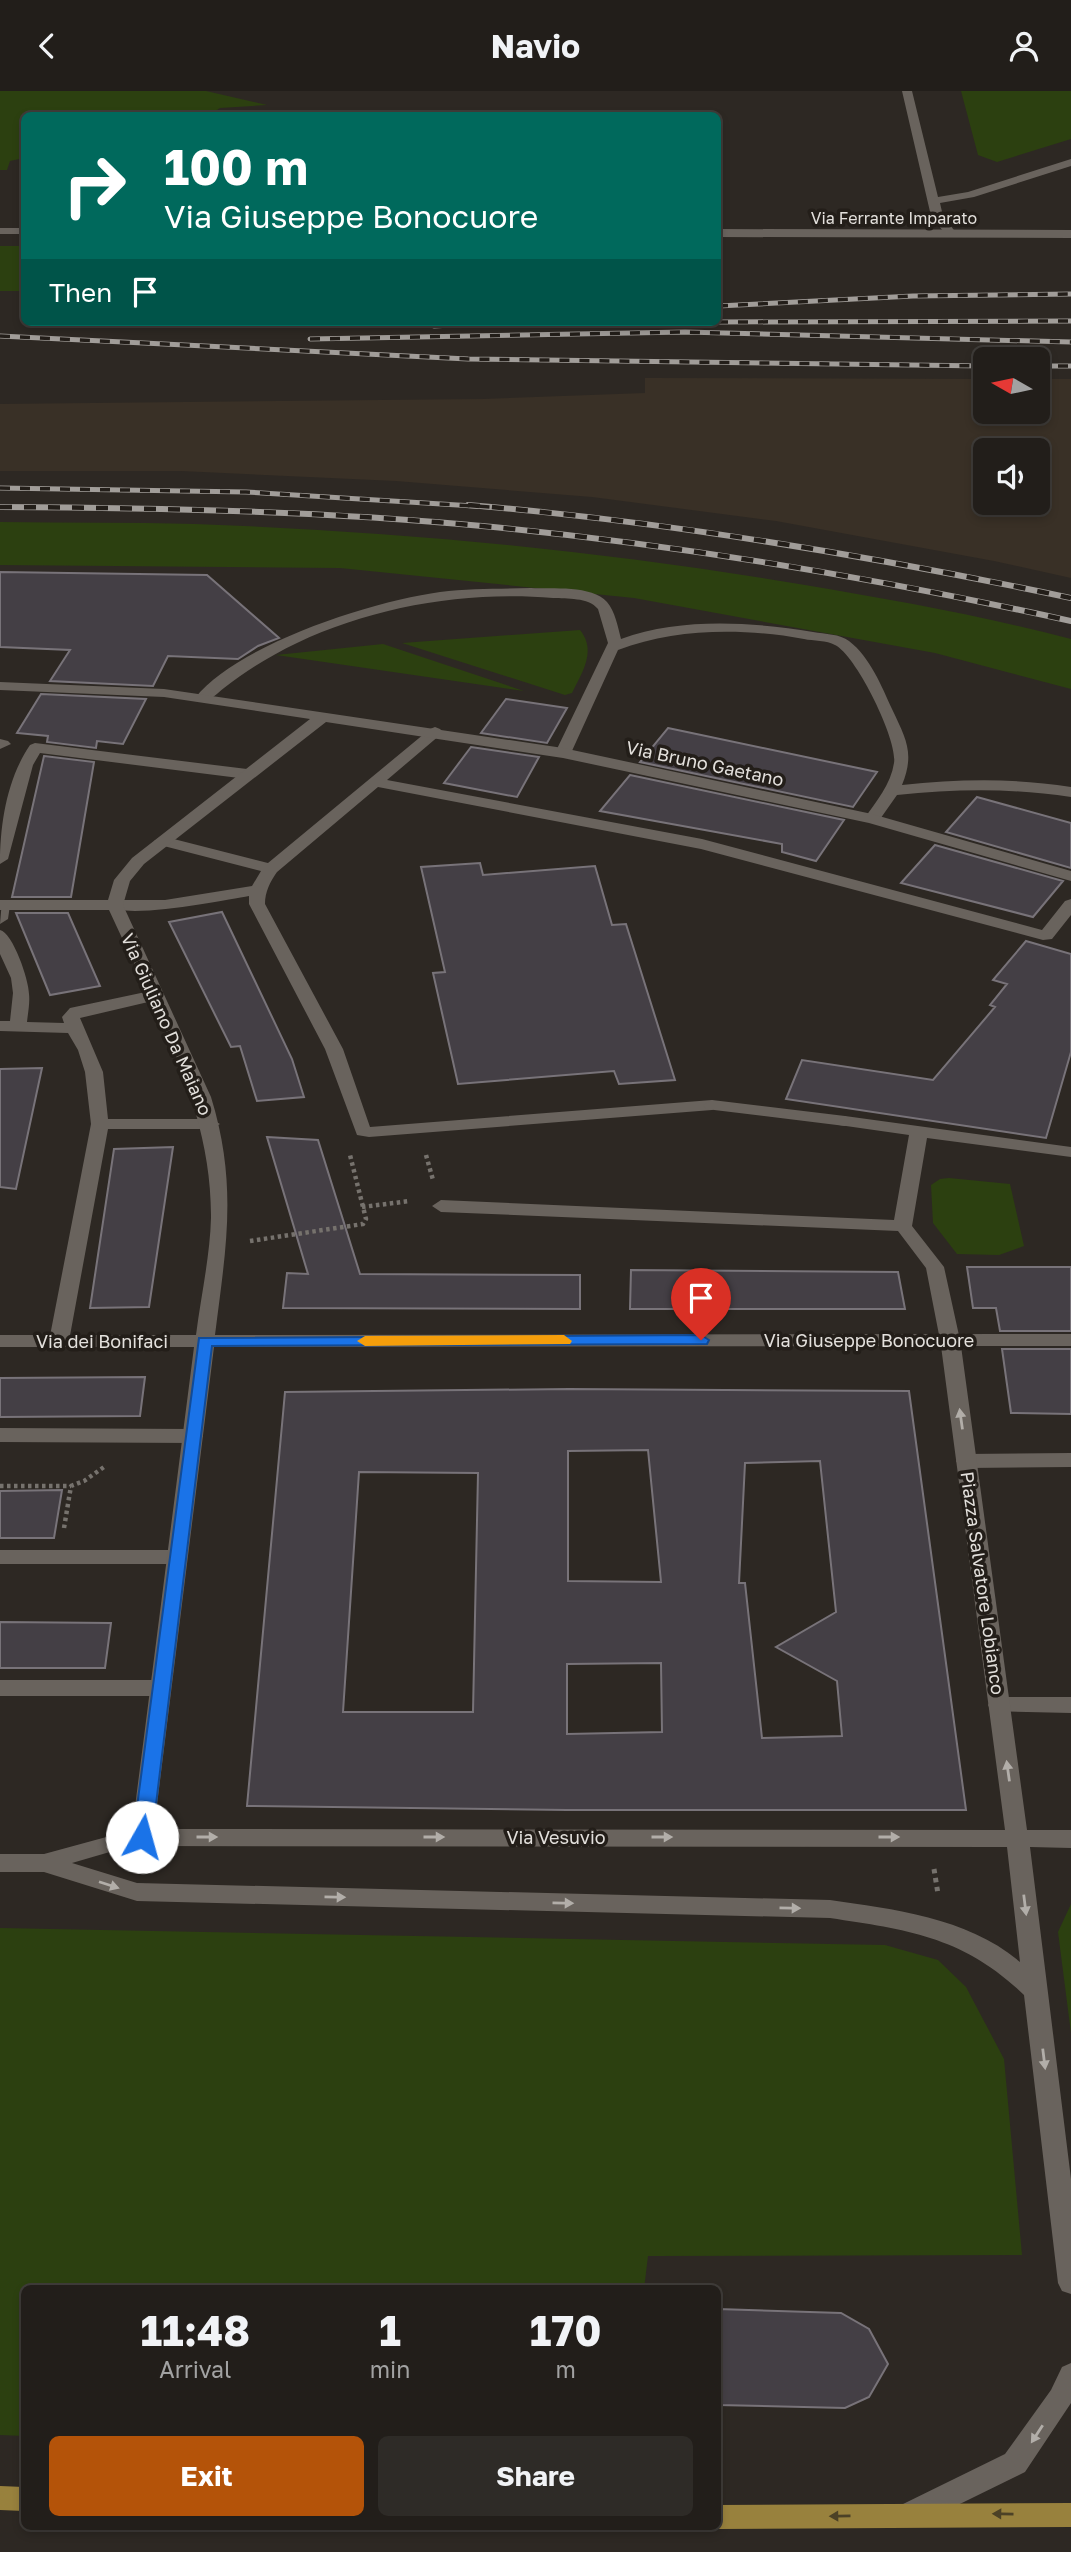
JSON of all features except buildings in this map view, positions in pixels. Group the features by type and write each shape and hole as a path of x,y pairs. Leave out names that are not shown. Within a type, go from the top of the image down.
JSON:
{"main road":[{"path":"0,2498 21,2498"},
{"path":"721,2517 1071,2515"}],"street":[{"path":"907,91 937,216 951,234"},
{"path":"933,201 970,195 1071,162"},
{"path":"0,231 21,231"},
{"name":"Via Ferrante Imparato","path":"721,233 1071,235"},
{"path":"563,753 611,647 636,637 740,629 797,632 842,642 864,667 889,719 903,758 892,791 872,819"},
{"path":"0,686 146,691 324,716"},
{"path":"1,910 115,905 118,888 126,873 247,773 324,716"},
{"name":"Via Bruno Gaetano","path":"324,716 563,753 872,819 1071,876"},
{"path":"435,732 271,869 259,890 257,904 334,1049 363,1131 712,1105 1071,1152"},
{"path":"0,859 24,765 36,748 247,773"},
{"path":"375,782 690,842 1043,935 1046,935 1071,904"},
{"path":"892,791 948,784 1048,788 1071,792"},
{"name":"Via Giuliano Da Maiano","path":"115,905 202,1097 220,1167 220,1221 142,1837"},
{"path":"0,935 19,978 21,993 9,1026 74,1028"},
{"path":"59,1341 100,1124 94,1072 88,1050 74,1028 71,1017 74,1013 155,995"},
{"path":"100,1124 211,1124"},
{"path":"439,1202 903,1226 919,1132"},
{"name":"Piazza Salvatore Lobianco","path":"903,1226 935,1267 950,1340 1017,1837 1071,2283"},
{"name":"Via Giuseppe Bonocuore","path":"205,1341 1071,1340"},
{"name":"Via dei Bonifaci","path":"0,1341 205,1341"},
{"path":"0,1435 193,1436"},
{"name":"Piazza Salvatore Lobianco","path":"966,1461 1071,1460"},
{"path":"0,1557 177,1557"},
{"path":"0,1688 160,1688"},
{"name":"Piazza Salvatore Lobianco","path":"999,1705 1071,1705"},
{"name":"Via Vesuvio","path":"0,1863 44,1863 120,1840 142,1837 1071,1839"},
{"name":"Via Vesuvio","path":"44,1863 137,1892 830,1909 876,1916 941,1932 996,1956 1035,1991"},
{"path":"909,2515 1015,2463 1053,2409 1071,2375"}],"lane":[{"path":"202,698 245,664 294,639 356,616 440,596 531,592 585,596 600,602 605,609 616,645"},
{"path":"162,841 271,869"},
{"path":"115,905 165,905 259,890"}],"path":[{"path":"362,1207 439,1202 418,1127"},
{"path":"217,1243 262,1241 363,1224 366,1219 349,1153 366,1132"},
{"path":"0,1486 71,1486 84,1481 147,1436"},
{"path":"59,1557 71,1486"},
{"path":"933,1861 938,1900"}],"shaded area":[{"path":"645,378 973,379 973,424 1050,424 1050,379 1071,379 1071,578 776,521 592,497 396,481 181,471 0,471 0,404 483,399 645,393"}],"green space":[{"path":"0,91 206,91 267,105 220,108 214,112 21,112 21,159 10,161 7,170 0,170"},
{"path":"961,91 1071,91 1071,139 997,162 978,155"},
{"path":"0,246 21,246 21,291 0,291"},
{"path":"0,522 195,524 425,537 729,573 939,609 1071,639 1071,689 935,653 634,598 340,568 0,565"},
{"path":"580,630 585,638 588,654 572,693 565,695 402,643"},
{"path":"383,644 524,691 276,655"},
{"path":"940,1179 1010,1184 1024,1246 999,1255 957,1254 933,1223 931,1185"},
{"path":"1071,1904 1071,2033 1058,1932"},
{"path":"0,1928 885,1945 938,1960 966,1987 1004,2059 1022,2255 648,2256 644,2285 21,2285 21,2436 0,2435"}],"railway":[{"path":"721,306 913,296 1071,294"},
{"path":"721,322 1071,321"},
{"path":"310,339 685,332 1071,342"},
{"path":"0,336 468,359 973,366"},
{"path":"1050,366 1071,366"},
{"path":"0,488 246,492 489,507"},
{"path":"468,505 489,507"},
{"path":"0,507 181,509 482,526 704,553 851,577 1071,621"},
{"path":"489,507 620,521 771,542 1071,598"}],"slow traffic":[{"path":"365,1341 564,1341"}],"route":[{"path":"142,1837 205,1341 701,1340"}]}
